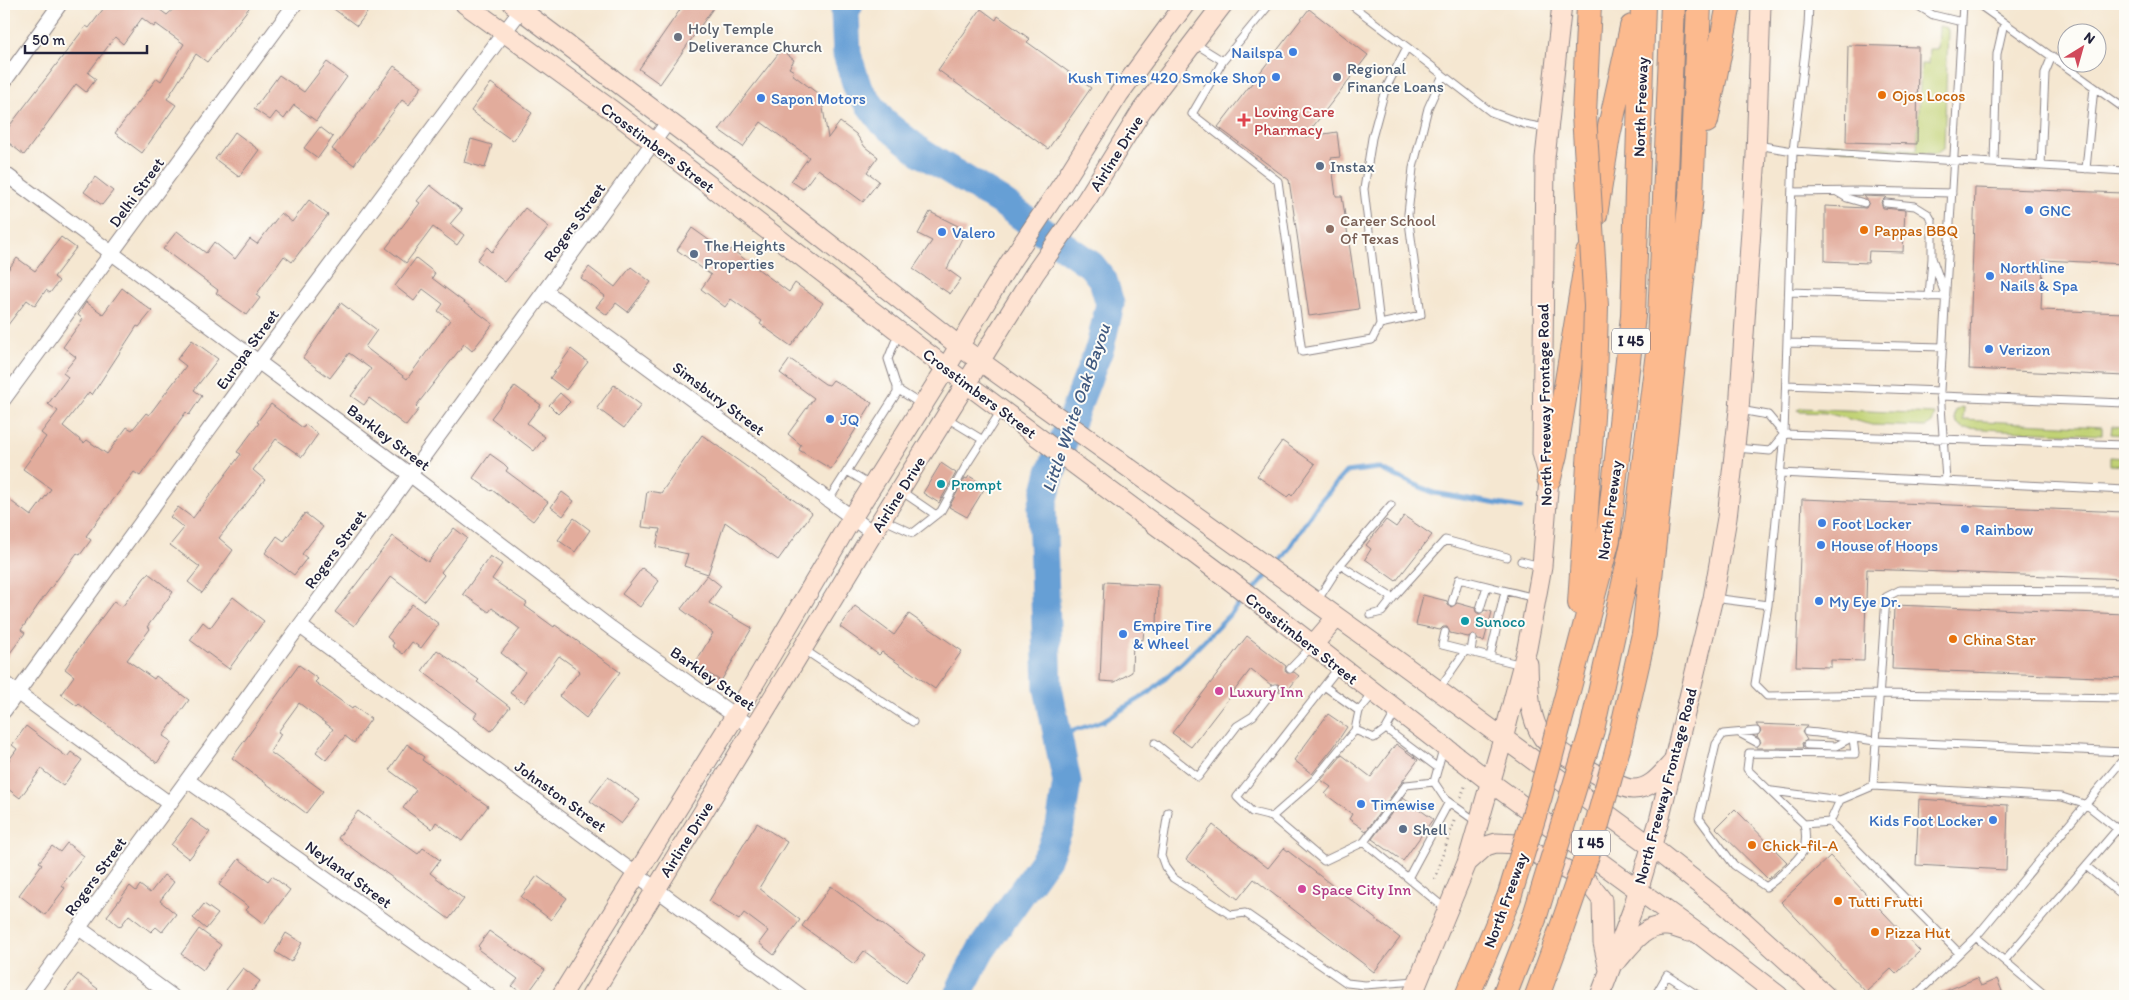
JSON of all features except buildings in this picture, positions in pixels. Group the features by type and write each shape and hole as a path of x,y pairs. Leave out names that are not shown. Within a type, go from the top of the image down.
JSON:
{"highway":[{"path":"1574,673 1594,384 1596,306 1584,115 1589,4"},
{"path":"1549,478 1555,454 1608,136 1637,4"},
{"name":"North Freeway","path":"1466,996 1509,897 1540,796 1608,539 1633,316 1643,4"},
{"name":"North Freeway","path":"1504,996 1534,919 1592,730 1636,529 1659,344 1673,4"},
{"name":"I 45","path":"1537,996 1594,835 1618,748 1644,634 1691,196 1699,4"},
{"path":"1691,196 1729,4"}],"main road":[{"name":"Crosstimbers Street","path":"465,4 613,111 967,384 1224,576 1339,667 1490,782 1700,935 1779,996"},
{"name":"Airline Drive","path":"561,996 735,716 852,518 923,406 1010,262 1119,94 1186,4"},
{"name":"Airline Drive","path":"591,996 877,526 1035,273 1087,199 1142,110 1224,4"},
{"name":"North Freeway Frontage Road","path":"1415,989 1466,863 1503,739 1525,656 1542,566 1549,478 1542,453 1545,158 1562,4"},
{"name":"North Freeway Frontage Road","path":"1600,996 1652,847 1713,598 1736,448 1756,145 1761,4"},
{"name":"Crosstimbers Street","path":"517,7 785,209 959,346 1316,602 1652,847 1727,906 1826,996"},
{"path":"1119,94 1142,110"},
{"path":"769,231 785,209"},
{"path":"1157,526 1174,501"},
{"path":"1312,646 1336,618"},
{"path":"1525,656 1531,711 1544,740 1598,776 1632,790 1648,786 1657,780 1674,760"},
{"path":"1466,863 1486,846 1496,843 1518,844 1588,881 1602,900 1603,943 1609,970"},
{"path":"1609,970 1633,942 1642,934 1653,929 1664,925 1700,935"}],"street":[{"path":"4,82 60,4"},
{"name":"Delhi Street","path":"4,399 113,254 295,4"},
{"name":"Europa Street","path":"4,711 258,362 504,33 517,7"},
{"name":"Rogers Street","path":"29,996 668,122"},
{"name":"Barkley Street","path":"4,173 612,628 754,728"},
{"name":"Simsbury Street","path":"546,291 852,518 877,526"},
{"name":"Johnston Street","path":"300,626 801,996"},
{"path":"4,683 170,804"},
{"name":"Neyland Street","path":"187,780 490,996"},
{"path":"79,928 172,996"}],"lane":[{"path":"1270,4 1223,60 1192,114 1278,181 1302,352 1372,340 1380,324 1364,189 1372,138 1385,90 1407,47"},
{"path":"1350,4 1491,112 1524,124 1548,128"},
{"path":"1809,4 1793,151 1784,434 1768,605 1756,684 1767,696 1880,694 2125,698"},
{"path":"1915,4 1933,15 1962,22"},
{"path":"1946,480 1940,394 1963,4"},
{"path":"1978,4 2125,109"},
{"path":"1994,163 1997,54 2004,22"},
{"path":"1194,43 1223,60"},
{"path":"2041,166 2045,73 2052,56"},
{"path":"1380,324 1421,315 1408,214 1413,168 1428,108 1443,75"},
{"path":"2086,169 2094,87"},
{"path":"1756,145 1793,151 2125,171"},
{"path":"1792,192 1952,193"},
{"path":"1836,192 1847,198 1864,203"},
{"path":"1886,203 1909,204 1921,208 1932,221 1929,297"},
{"path":"1932,258 1946,297"},
{"path":"1789,292 1946,297"},
{"path":"828,500 897,393 888,359 899,331"},
{"path":"1787,343 1943,347"},
{"path":"1786,385 2125,403"},
{"path":"897,390 923,406"},
{"path":"877,526 913,533 942,511 982,440 1002,409"},
{"path":"1739,410 1768,415 1784,434 2125,445"},
{"path":"946,418 982,440"},
{"path":"1736,448 1770,451 1784,434"},
{"path":"847,471 872,486"},
{"path":"1780,472 2125,490"},
{"path":"900,490 936,515"},
{"path":"1316,602 1340,565 1391,505"},
{"path":"1370,615 1382,612 1444,540 1507,557"},
{"path":"1521,561 1542,566"},
{"path":"1340,565 1394,598"},
{"path":"1452,602 1459,579 1536,599"},
{"path":"1480,609 1487,586"},
{"path":"1873,786 1880,694 1883,616 1886,596 1900,590 2125,592"},
{"path":"1490,657 1505,591"},
{"path":"1713,598 1768,605"},
{"path":"1445,632 1442,645 1490,657 1525,656"},
{"path":"1438,691 1468,651 1473,639"},
{"path":"1290,669 1312,646"},
{"path":"802,649 913,722"},
{"path":"1339,667 1237,797 1252,812 1272,817 1324,861 1364,842 1406,785 1434,782"},
{"path":"1324,686 1359,711"},
{"path":"1156,742 1198,777 1237,726 1253,716 1275,688"},
{"path":"1272,817 1315,779 1355,730 1359,711 1374,693"},
{"path":"1355,730 1374,738 1386,729 1397,710"},
{"path":"1386,729 1438,768"},
{"path":"1756,731 1724,734 1716,744 1698,818 1734,866 1766,887 1776,880 1802,852 1806,836 1804,824 1772,791 1747,769 1750,753 1855,754 1852,738"},
{"path":"1737,732 1756,742"},
{"path":"1807,732 1876,741 2125,752"},
{"path":"1807,745 1836,746 1852,738"},
{"path":"1434,782 1444,746"},
{"path":"1915,996 1976,937 2044,852 2087,805 2125,758"},
{"path":"1434,782 1449,802 1478,822"},
{"path":"1772,791 1840,800 1873,786 2062,797 2087,805 2125,835"},
{"path":"1830,822 1840,800"},
{"path":"1408,878 1449,802"},
{"path":"1168,812 1162,856 1165,867 1173,878 1231,915 1245,913 1347,983 1415,989"},
{"path":"2005,960 2125,820"},
{"path":"1804,824 1830,822 1959,953"},
{"path":"1364,842 1448,911"},
{"path":"2086,866 2125,898"},
{"path":"1976,937 2046,996"},
{"path":"1655,996 1667,975 1699,996"}],"green space":[{"path":"1939,26 1947,28 1948,31 1944,148 1936,154 1825,148 1824,145 1826,143 1917,150 1921,64 1928,64 1929,49 1938,49"},
{"path":"1961,407 1964,408 1963,420 2102,427 2102,435 1964,428 1955,419 1956,410"},
{"path":"1801,408 1935,414 1932,423 1926,427 1872,425 1826,413 1800,412 1798,410"},
{"path":"2112,426 2125,427 2125,435 2111,434"},
{"path":"2110,457 2125,458 2125,466 2110,465"}],"waterway":[{"name":"Little White Oak Bayou","path":"849,4 845,13 847,54 858,89 883,122 922,153 1000,201 1091,265 1103,280 1110,304 1100,347 1051,472 1042,507 1048,688 1067,782 1060,826 1049,854 981,950 962,986 959,996"},
{"path":"1252,592 1282,559 1318,504 1346,472 1378,468 1434,493 1521,508"},
{"path":"1058,736 1103,721 1150,692 1184,661 1246,598"}],"place":[{"name":"Holy Temple Deliverance Church","path":"678,37"},
{"name":"Nailspa","path":"1293,52"},
{"name":"Kush Times 420 Smoke Shop","path":"1276,77"},
{"name":"Regional Finance Loans","path":"1337,77"},
{"name":"Ojos Locos","path":"1882,95"},
{"name":"Sapon Motors","path":"761,98"},
{"name":"Loving Care Pharmacy","path":"1244,120"},
{"name":"Instax","path":"1320,166"},
{"name":"GNC","path":"2029,210"},
{"name":"Career School Of Texas","path":"1330,229"},
{"name":"Pappas BBQ","path":"1864,230"},
{"name":"Valero","path":"942,232"},
{"name":"The Heights Properties","path":"694,254"},
{"name":"Northline Nails & Spa","path":"1990,276"},
{"name":"Verizon","path":"1989,349"},
{"name":"JQ","path":"830,419"},
{"name":"Prompt","path":"941,484"},
{"name":"Foot Locker","path":"1822,523"},
{"name":"Rainbow","path":"1965,529"},
{"name":"House of Hoops","path":"1821,545"},
{"name":"My Eye Dr.","path":"1819,601"},
{"name":"Sunoco","path":"1465,621"},
{"name":"Empire Tire & Wheel","path":"1123,634"},
{"name":"China Star","path":"1953,639"},
{"name":"Luxury Inn","path":"1219,691"},
{"name":"Timewise","path":"1361,804"},
{"name":"Kids Foot Locker","path":"1993,820"},
{"name":"Shell","path":"1403,829"},
{"name":"Chick-fil-A","path":"1752,845"},
{"name":"Space City Inn","path":"1302,889"},
{"name":"Tutti Frutti","path":"1838,901"},
{"name":"Pizza Hut","path":"1875,932"}]}
